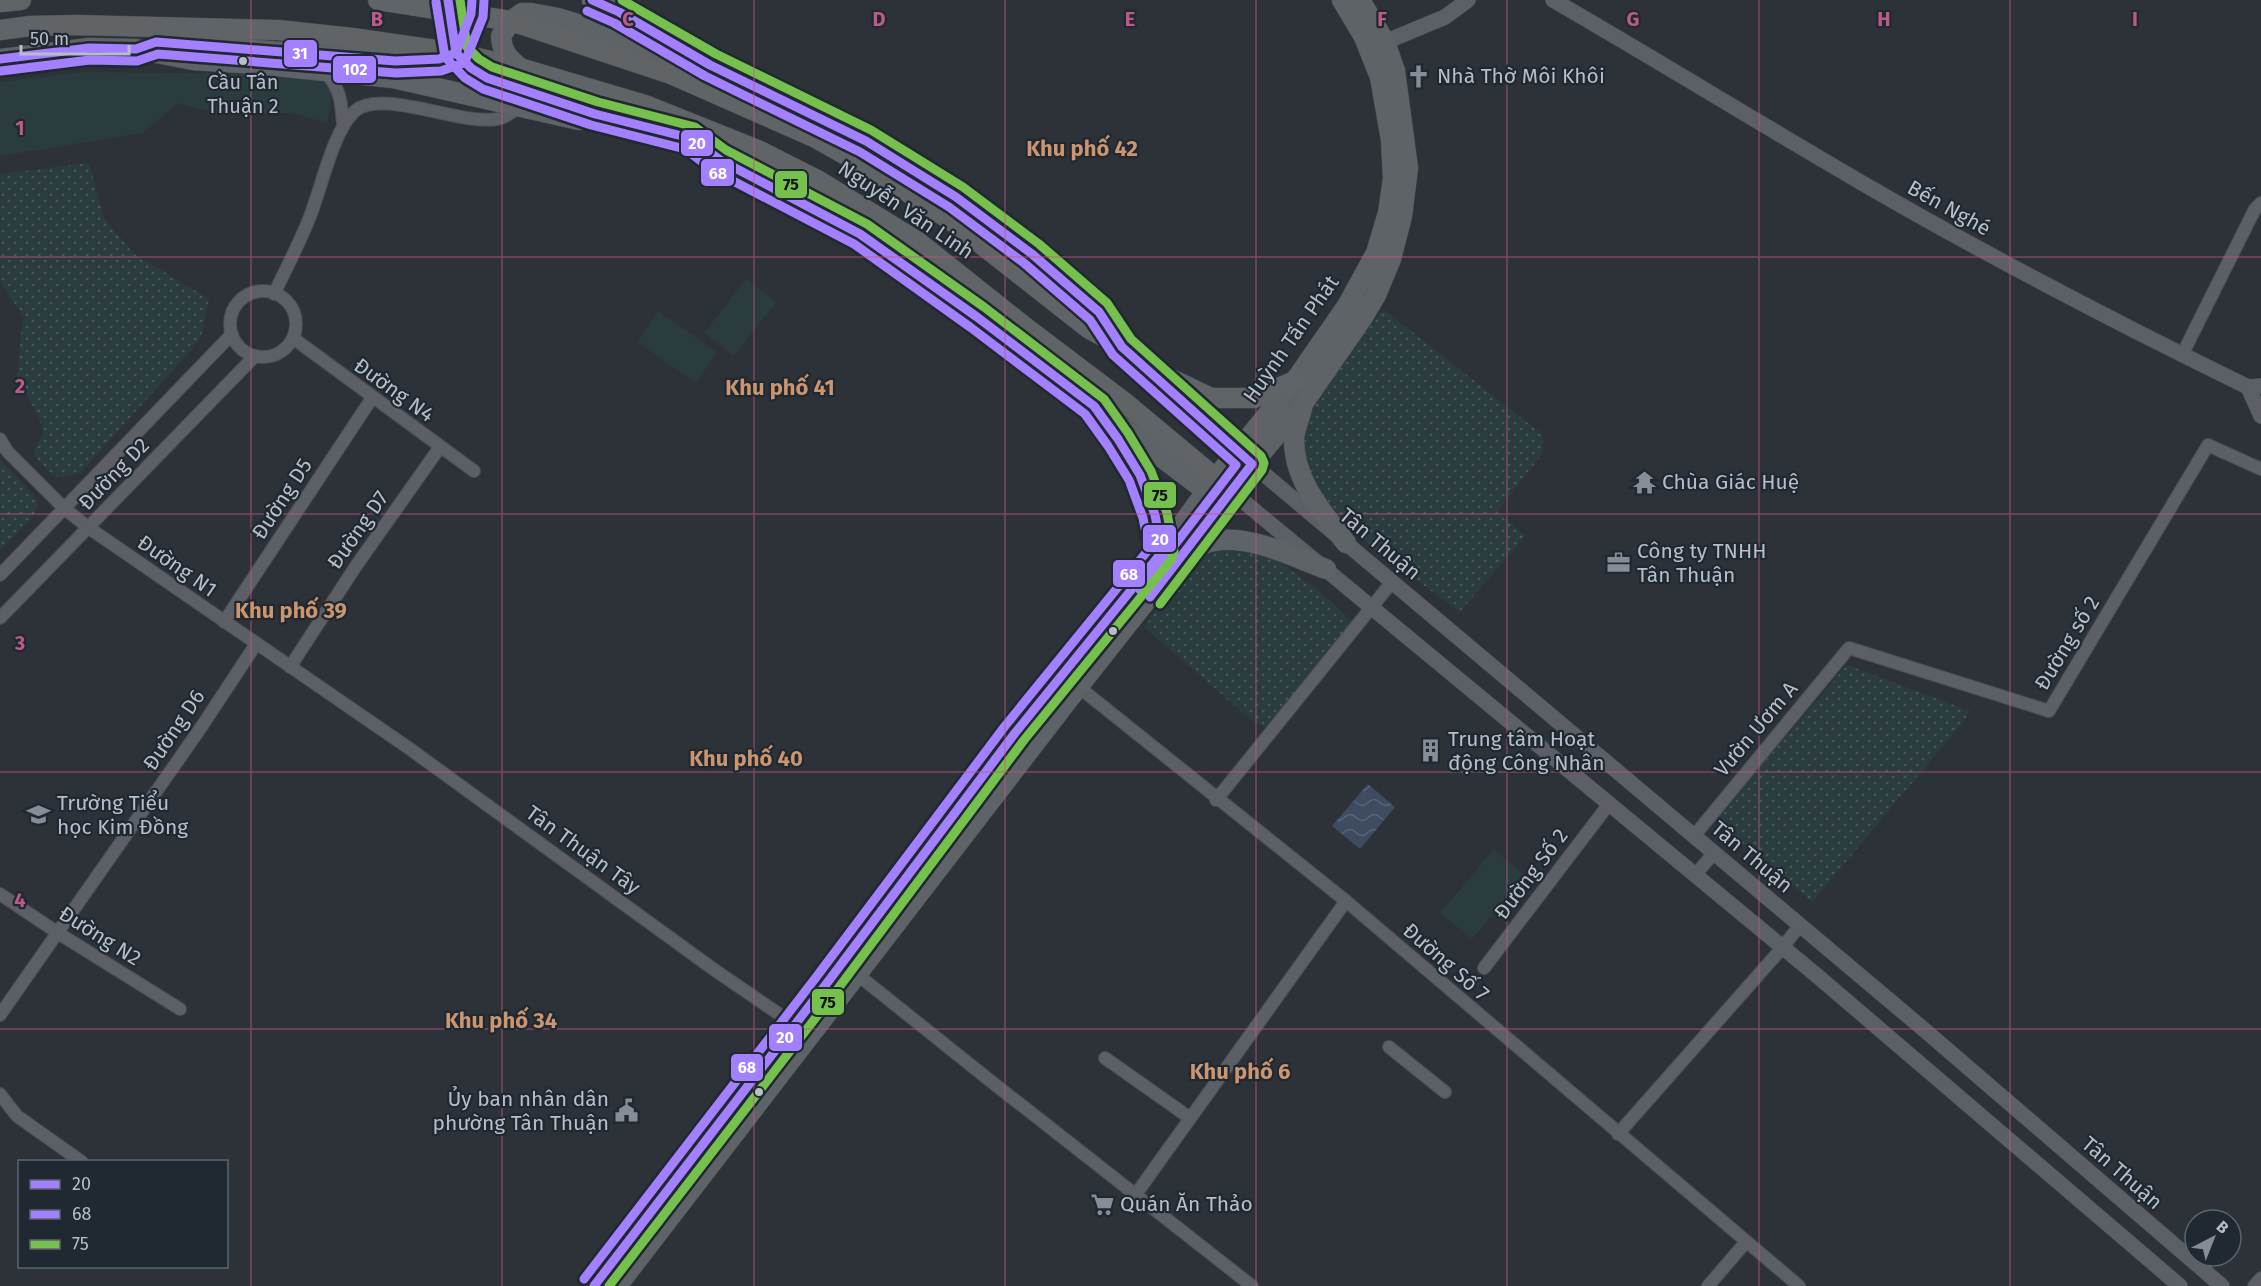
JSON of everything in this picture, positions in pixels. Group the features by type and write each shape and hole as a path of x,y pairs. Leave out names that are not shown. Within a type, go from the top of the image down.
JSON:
{"highway":[{"path":"0,2 21,0"},
{"path":"378,0 449,6"},
{"path":"592,0 619,12 710,65"},
{"name":"Nguyễn Văn Linh","path":"449,6 471,7 671,74 801,131 883,176 952,221 1088,328 1122,347 1252,464"},
{"name":"Nguyễn Văn Linh","path":"0,30 30,26 78,25 278,30 352,38 456,53 520,68 645,105 760,151 819,181 918,242 1124,402 1211,485 1232,492"},
{"path":"671,74 710,65"},
{"path":"782,100 801,131"},
{"path":"690,138 728,137"},
{"path":"977,317 1021,324 1094,406 1140,475 1155,515 1162,552"},
{"path":"1143,365 1211,398 1254,398 1295,381"}],"main road":[{"name":"Huỳnh Tấn Phát","path":"594,1286 795,1025 850,968 1078,687 1252,464 1304,402 1376,296 1391,259 1402,216 1408,168 1395,72 1349,1"},
{"path":"449,6 456,53 471,68 487,78 595,114 690,138 720,160 860,234 977,317 1094,406 1211,485"},
{"path":"456,53 471,7"},
{"name":"Nguyễn Văn Linh","path":"511,21 522,14 531,13 558,18 710,65 866,141 927,177 1032,254 1099,312 1122,347"},
{"path":"511,21 501,36 502,50 520,68"},
{"path":"237,29 263,51 291,68"},
{"name":"Nguyễn Văn Linh","path":"136,49 156,42 416,61 439,59 456,53"},
{"name":"Huỳnh Tấn Phát","path":"617,1286 1062,674 1162,552 1237,451 1295,381 1347,306 1376,253 1388,213 1393,179 1391,140 1380,78 1377,45"},
{"path":"0,59 89,48 136,49 193,60 393,78 579,120 595,114"},
{"path":"578,85 595,114"},
{"path":"1304,402 1294,439 1298,466 1313,500 1346,543"},
{"path":"1185,552 1214,541 1241,540 1279,550 1326,569"}],"street":[{"path":"1377,45 1445,17 1468,0"},
{"name":"Bến Nghé","path":"1553,0 1873,189 2126,328 2254,387"},
{"path":"325,71 336,84 341,96 343,124"},
{"path":"274,294 309,219 343,124 356,109 371,104 400,106 482,121 500,119 538,95"},
{"path":"2182,355 2255,209 2261,203"},
{"path":"258,292 274,294 282,297 292,309 296,323 293,338 284,350 277,354 255,356 241,348 232,334 231,318 237,303 250,294 258,292"},
{"name":"Đường D2","path":"0,575 232,334"},
{"name":"Đường N4","path":"293,338 474,471"},
{"name":"Đường D2","path":"0,618 255,356"},
{"path":"2254,387 2261,416"},
{"name":"Đường D5","path":"224,622 372,398"},
{"name":"Đường N1","path":"0,440 7,451 65,509 88,528 348,707"},
{"name":"Đường số 2","path":"1849,648 2049,711 2208,445 2261,469"},
{"name":"Đường D7","path":"290,667 356,566 440,447"},
{"name":"Tân Thuận","path":"1252,464 1800,925 2222,1286"},
{"path":"1232,492 1783,947 2180,1286"},
{"path":"1216,800 1392,582"},
{"name":"Đường D6","path":"0,1015 256,644"},
{"name":"Vườn Ươm A","path":"1694,836 1849,648"},
{"name":"Đường Số 7","path":"1062,674 1216,800 1346,901 1799,1286"},
{"name":"Tân Thuận Tây","path":"348,707 419,755 716,971 795,1025"},
{"name":"Đường Số 2","path":"1484,968 1609,804"},
{"path":"1695,875 1714,853"},
{"name":"Đường N2","path":"0,894 57,933 180,1009"},
{"path":"1136,1194 1346,901"},
{"path":"1618,1134 1800,925"},
{"path":"850,968 1252,1286"},
{"path":"1389,1047 1445,1092"},
{"path":"1105,1058 1190,1118"},
{"path":"0,1094 17,1116 81,1160"},
{"path":"1708,1286 1746,1242"},
{"path":"2254,1286 2261,1278"}],"shaded area":[{"path":"85,72 273,74 336,79 327,123 292,113 222,115 179,103 142,133 0,156 0,82"},
{"path":"89,163 104,218 134,254 209,299 201,337 192,349 80,473 65,477 53,476 35,457 34,448 44,433 37,414 17,376 23,316 0,282 0,174"},
{"path":"746,279 776,302 734,356 704,333"},
{"path":"1383,309 1543,435 1543,453 1498,511 1525,536 1460,612 1375,550 1330,509 1311,479 1301,450 1301,434 1312,404"},
{"path":"658,311 717,352 696,383 637,342"},
{"path":"0,460 34,495 38,505 33,517 0,550"},
{"path":"1240,544 1275,559 1319,591 1353,622 1269,728 1256,724 1144,627 1196,553"},
{"path":"1847,665 1970,711 1812,902 1715,820"},
{"path":"1494,849 1526,876 1472,939 1440,913"}],"water":[{"path":"1368,784 1395,807 1360,849 1332,826"}],"transit line":[{"name":"20","path":"448,0 456,53 471,68 487,78 595,114 690,138 720,160 860,234 977,317 1094,406 1140,475 1155,515 1162,552 1015,733 827,983 594,1286"},
{"name":"75","path":"460,0 467,47 479,59 492,67 598,102 695,127 726,150 867,224 984,307 1104,399 1151,471 1167,513 1174,551 1171,560 1024,740 837,990 609,1286"},
{"name":"31","path":"0,59 89,48 136,49 156,42 395,61 439,59 456,53 471,14 472,0"},
{"name":"20","path":"592,0 619,12 710,65 866,141 956,197 1032,254 1099,312 1122,347 1252,464 1150,597"},
{"name":"75","path":"622,0 716,54 871,130 963,187 1039,244 1107,303 1131,339 1261,456 1264,463 1262,470 1160,604"},
{"name":"102","path":"1,71 90,60 137,61 158,54 396,73 441,71 461,64 466,59 483,17 484,1"},
{"name":"68","path":"436,2 445,57 465,78 483,89 591,125 685,149 714,171 854,244 970,327 1085,414 1129,480 1143,518 1149,549 1005,726 817,976 584,1279"},
{"name":"68","path":"587,11 614,23 705,76 860,152 949,207 1024,263 1090,320 1113,355 1236,465 1140,590"}],"place":[{"name":"Cầu Tân Thuận 2","path":"243,61"},
{"name":"Nhà Thờ Môi Khôi","path":"1419,76"},
{"name":"Chùa Giác Huệ","path":"1644,482"},
{"name":"Công ty TNHH Tân Thuận","path":"1619,563"},
{"name":"Trung tâm Hoạt động Công Nhân","path":"1430,751"},
{"name":"Trường Tiểu học Kim Đồng","path":"39,815"},
{"name":"Ủy ban nhân dân phường Tân Thuận","path":"627,1111"},
{"name":"Quán Ăn Thảo","path":"1102,1204"}],"district":[{"name":"Khu phố 42","path":"1082,148"},
{"name":"Khu phố 41","path":"780,387"},
{"name":"Khu phố 39","path":"291,610"},
{"name":"Khu phố 40","path":"746,758"},
{"name":"Khu phố 34","path":"501,1020"},
{"name":"Khu phố 6","path":"1240,1071"}]}
